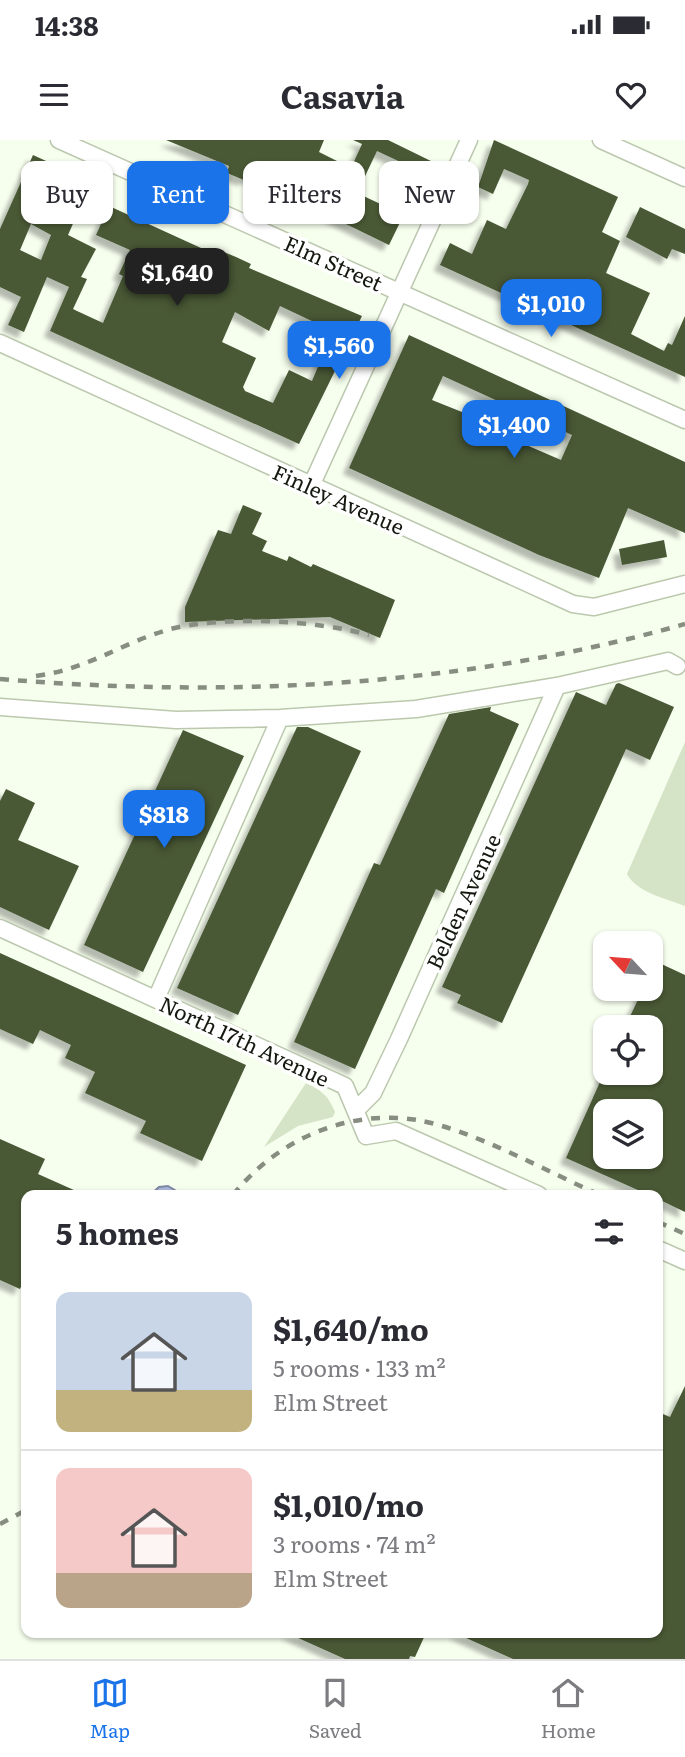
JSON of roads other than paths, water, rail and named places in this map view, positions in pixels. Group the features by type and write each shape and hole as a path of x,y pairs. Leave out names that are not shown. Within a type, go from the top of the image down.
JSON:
{"street":[{"name":"Elm Street","path":"59,140 685,420"},
{"path":"312,486 470,140"},
{"path":"601,140 685,178"},
{"name":"Finley Avenue","path":"0,343 580,607 594,607 685,583"},
{"path":"0,707 176,720 280,718 416,709 557,686 668,661 677,666"},
{"name":"Belden Avenue","path":"356,1110 373,1093 399,1039 557,686"},
{"path":"156,999 280,718"},
{"name":"North 17th Avenue","path":"0,928 345,1086 366,1136 397,1131 528,1190"},
{"path":"663,1251 685,1261"}],"water":[{"path":"168,1186 175,1190 156,1190"}],"railway":[{"path":"36,676 72,668 167,630 213,622 296,623 369,635"},
{"path":"0,679 172,687 259,687 345,682 517,662 685,624"},
{"path":"238,1190 270,1159 315,1133 364,1119 391,1118 417,1120 461,1132 589,1190"},
{"path":"663,1224 685,1234"},
{"path":"0,1524 21,1513"}]}
